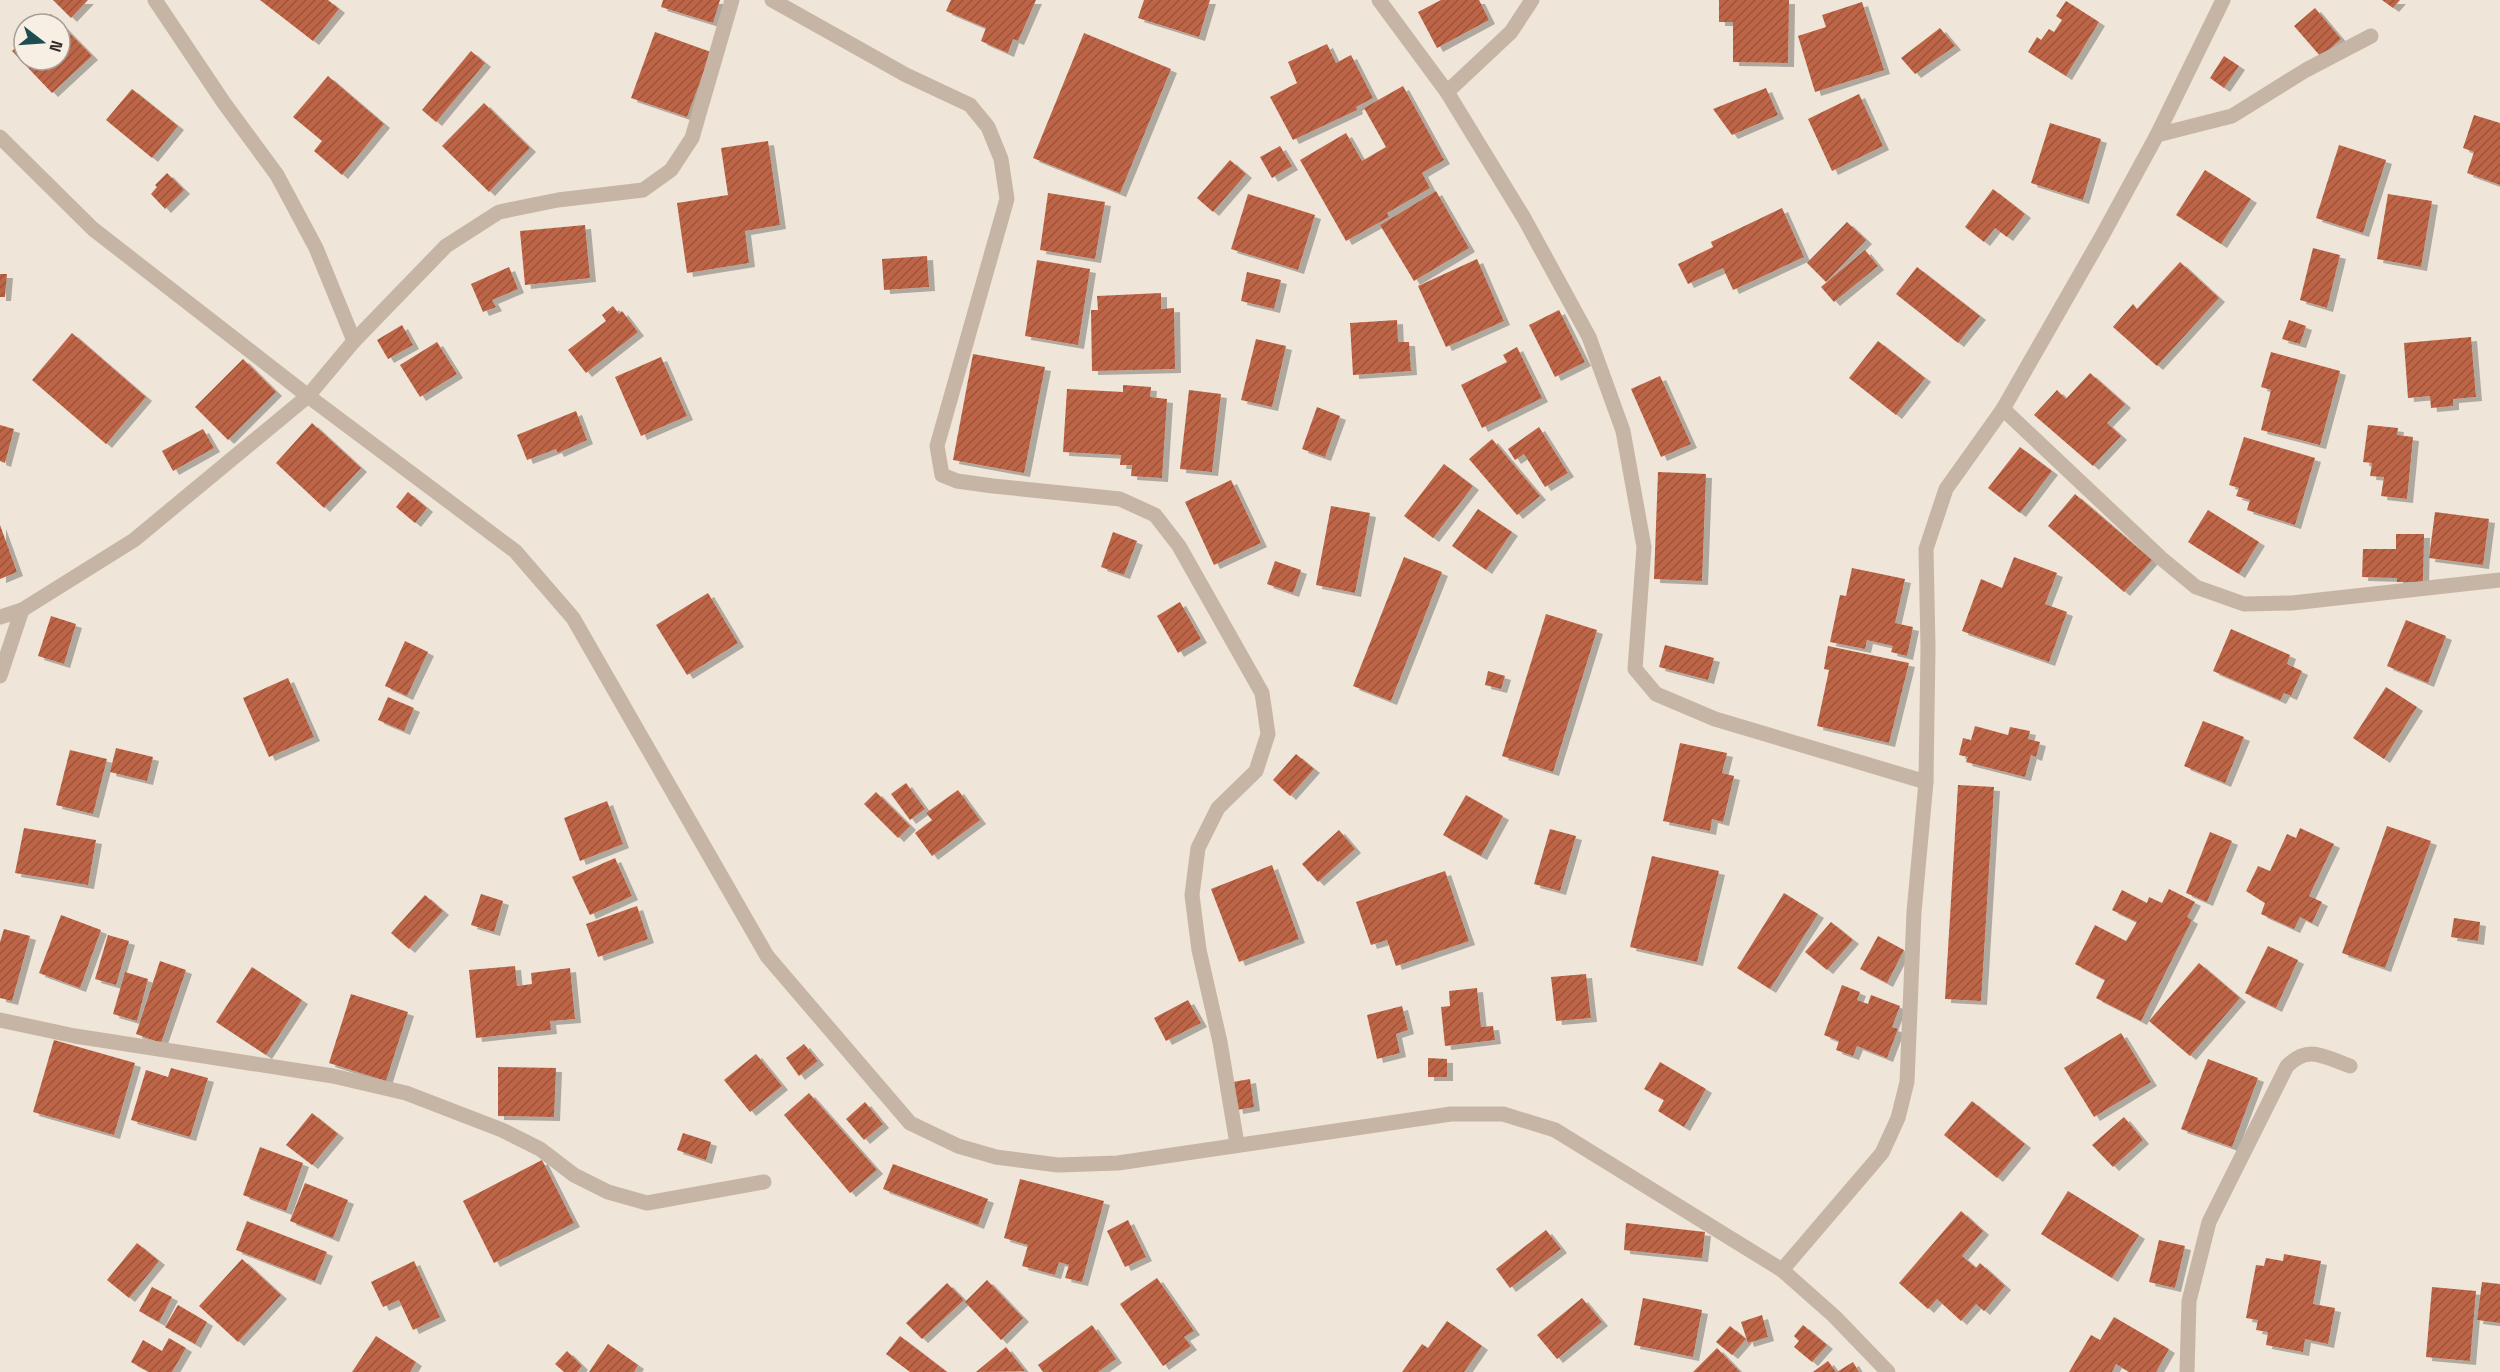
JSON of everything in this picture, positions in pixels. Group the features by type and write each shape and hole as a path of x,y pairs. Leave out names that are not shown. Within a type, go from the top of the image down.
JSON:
{"street":[{"path":"155,0 224,103 277,176 316,248 354,341"},
{"path":"0,617 21,610 134,540 308,396 354,341 446,246 499,212 558,200 643,190 672,170 692,138 732,0"},
{"path":"772,0 906,75 970,105 988,127 1001,159 1007,199 937,446 942,475 957,481 993,486 1120,499 1155,515 1179,546 1262,693 1268,734 1256,771 1218,808 1198,848 1192,895 1199,950 1220,1042 1237,1144"},
{"path":"1379,0 1447,92 1524,219 1589,336 1623,431 1644,547 1635,669 1656,694 1715,719 1926,782"},
{"path":"1447,92 1511,32 1532,0"},
{"path":"1782,1270 1882,1153 1898,1118 1906,1082 1914,912 1926,782 1928,647 1926,549 1946,489 2003,409 2157,135 2223,0"},
{"path":"2157,135 2232,116 2306,70 2371,36"},
{"path":"0,136 93,229 308,396 515,551 573,618 767,956 910,1123 957,1146 996,1157 1058,1165 1118,1163 1451,1114 1503,1114 1555,1130 1782,1270 1834,1316 1888,1372"},
{"path":"2003,409 2162,559 2196,587 2244,604 2292,603 2500,580"},
{"path":"0,676 21,610"},
{"path":"0,1020 75,1036 333,1076 406,1093 502,1130 540,1149 574,1175 608,1192 647,1203 764,1182"},
{"path":"2187,1372 2189,1301 2209,1222 2287,1066 2297,1056 2311,1052 2349,1066"}],"building":[{"path":"53,0 88,0 72,17 72,12 65,12"},
{"path":"260,0 328,0 339,9 313,41"},
{"path":"663,0 720,0 713,23 661,7"},
{"path":"951,0 1036,0 1018,41 1013,39 1008,53 981,41 986,28 946,11"},
{"path":"1144,0 1210,0 1199,37 1138,18"},
{"path":"1441,0 1479,0 1489,20 1437,48 1418,12"},
{"path":"1719,0 1789,0 1788,63 1733,62 1733,22 1719,22"},
{"path":"2382,0 2400,0 2393,8"},
{"path":"2066,1 2099,22 2066,76 2028,52 2037,37 2041,40 2049,29 2054,32 2062,20 2056,16"},
{"path":"1862,2 1884,70 1815,92 1798,36 1826,27 1822,15"},
{"path":"2315,8 2341,39 2321,57 2294,26"},
{"path":"1940,28 1955,46 1915,74 1901,58"},
{"path":"655,32 711,52 687,117 631,98"},
{"path":"1084,33 1171,69 1120,193 1033,158"},
{"path":"72,36 92,56 52,93 32,72 72,72"},
{"path":"1327,44 1336,63 1351,55 1373,98 1356,107 1357,110 1293,140 1270,97 1297,83 1288,62"},
{"path":"471,51 485,63 436,122 422,110"},
{"path":"2224,56 2239,66 2224,88 2210,78"},
{"path":"328,76 384,124 342,175 314,151 322,141 293,117"},
{"path":"1403,86 1444,160 1422,173 1430,188 1387,213 1389,217 1346,241 1300,160 1346,133 1362,161 1386,147 1364,108"},
{"path":"1766,88 1778,115 1732,135 1713,109"},
{"path":"132,89 178,126 152,158 106,120"},
{"path":"1859,94 1883,146 1832,171 1808,119"},
{"path":"484,103 530,148 489,192 442,146"},
{"path":"2474,115 2500,123 2500,185 2467,173 2474,152 2463,148"},
{"path":"2050,123 2101,139 2083,200 2031,183"},
{"path":"768,141 780,225 745,231 749,263 687,273 677,203 728,195 721,148"},
{"path":"2339,145 2386,160 2363,233 2316,218"},
{"path":"1280,146 1292,166 1272,178 1260,157"},
{"path":"1230,160 1246,174 1213,212 1197,198"},
{"path":"2205,170 2251,199 2221,244 2176,215"},
{"path":"167,173 184,190 165,209 151,194 157,187 155,185"},
{"path":"1993,189 2025,214 2007,237 1995,228 1984,242 1965,227"},
{"path":"1436,191 1469,248 1414,281 1380,225"},
{"path":"1048,193 1105,202 1095,259 1040,250"},
{"path":"1248,194 1315,215 1298,270 1231,249"},
{"path":"2388,194 2432,201 2421,267 2377,259"},
{"path":"1782,208 1804,257 1733,290 1723,268 1688,284 1678,264 1713,247 1711,242"},
{"path":"1847,222 1866,240 1826,282 1807,263"},
{"path":"585,225 590,278 525,285 520,231"},
{"path":"2313,248 2340,255 2327,308 2300,300"},
{"path":"1865,250 1878,266 1834,302 1821,287"},
{"path":"927,256 929,287 884,290 882,259"},
{"path":"1477,259 1504,321 1446,347 1418,286"},
{"path":"1037,260 1090,269 1078,345 1025,336"},
{"path":"2180,262 2219,298 2157,366 2113,327 2133,304 2137,309"},
{"path":"509,267 518,289 492,300 496,307 483,312 471,284"},
{"path":"1917,267 1980,316 1958,343 1896,294"},
{"path":"1247,272 1281,280 1274,309 1241,301"},
{"path":"0,274 7,274 5,297 0,297"},
{"path":"1161,293 1161,309 1174,308 1175,369 1092,371 1091,310 1098,310 1097,296"},
{"path":"613,306 619,314 622,311 638,332 586,373 568,350 606,321 602,315"},
{"path":"1559,310 1585,362 1555,377 1529,325"},
{"path":"1397,320 1398,342 1409,342 1411,371 1353,375 1350,323"},
{"path":"2289,320 2306,326 2300,344 2282,339"},
{"path":"402,325 413,345 388,359 377,340"},
{"path":"72,333 146,397 106,444 32,380"},
{"path":"2471,337 2476,397 2453,399 2453,406 2431,408 2430,396 2408,398 2404,343"},
{"path":"1256,339 1286,346 1272,407 1241,400"},
{"path":"1878,341 1925,378 1896,415 1849,378"},
{"path":"437,342 457,374 420,397 400,365"},
{"path":"1517,347 1542,398 1482,428 1461,385 1507,362 1503,355"},
{"path":"2271,352 2340,371 2320,445 2261,430 2271,390 2261,387"},
{"path":"973,354 1045,367 1024,473 953,460"},
{"path":"661,357 687,416 641,436 615,377"},
{"path":"243,359 276,392 228,440 195,407"},
{"path":"2090,373 2125,404 2107,423 2121,436 2093,466 2034,415 2057,390 2066,399"},
{"path":"1660,376 1691,444 1661,457 1631,389"},
{"path":"1123,385 1151,387 1150,397 1167,399 1162,478 1131,476 1132,465 1120,465 1121,455 1063,452 1067,389 1123,392"},
{"path":"1189,390 1221,394 1212,472 1180,469"},
{"path":"1317,407 1340,416 1325,457 1302,449"},
{"path":"576,411 587,440 558,453 556,449 527,460 517,435"},
{"path":"312,423 361,468 324,508 276,463"},
{"path":"0,425 14,429 5,463 0,461"},
{"path":"2368,425 2398,428 2397,435 2413,437 2407,499 2381,496 2384,477 2370,476 2372,463 2363,462"},
{"path":"1539,427 1568,473 1545,487 1524,454 1515,460 1508,449"},
{"path":"203,429 214,448 173,471 162,451"},
{"path":"2244,437 2315,458 2295,525 2247,510 2250,500 2236,496 2239,488 2229,485"},
{"path":"1492,439 1540,496 1517,515 1469,459"},
{"path":"2020,447 2052,471 2020,513 1988,488"},
{"path":"1444,464 1473,486 1433,538 1404,516"},
{"path":"1658,472 1706,474 1702,581 1654,579"},
{"path":"1231,480 1261,543 1214,565 1185,502"},
{"path":"408,492 427,508 415,523 396,507"},
{"path":"2075,494 2152,560 2124,592 2048,526"},
{"path":"1331,506 1370,513 1355,593 1316,585"},
{"path":"1478,509 1512,532 1486,570 1452,546"},
{"path":"2208,510 2259,542 2239,574 2188,542"},
{"path":"2435,512 2489,519 2483,565 2429,558"},
{"path":"0,525 17,572 0,579"},
{"path":"1113,532 1137,541 1124,575 1101,567"},
{"path":"2396,534 2424,534 2423,582 2397,582 2397,578 2362,577 2363,549 2396,549"},
{"path":"1404,557 1442,572 1391,701 1353,686"},
{"path":"2014,557 2057,573 2045,604 2067,612 2049,662 1962,631 1981,579 2002,588"},
{"path":"1275,561 1301,570 1293,593 1267,584"},
{"path":"1852,568 1905,579 1895,623 1913,627 1907,656 1891,652 1893,646 1867,640 1865,649 1830,642 1840,595 1846,596"},
{"path":"708,593 738,643 687,675 656,625"},
{"path":"1180,602 1201,639 1178,653 1157,616"},
{"path":"1546,614 1597,630 1553,772 1502,756"},
{"path":"51,616 76,624 64,664 38,656"},
{"path":"2406,620 2446,636 2428,683 2387,666"},
{"path":"2231,629 2290,655 2287,664 2302,671 2291,696 2284,693 2280,700 2213,671"},
{"path":"405,641 428,652 407,696 385,686"},
{"path":"1665,645 1714,658 1708,680 1659,667"},
{"path":"1828,646 1909,663 1889,743 1817,726 1829,670 1824,669"},
{"path":"1488,671 1505,676 1501,689 1485,685"},
{"path":"288,678 314,737 269,757 243,698"},
{"path":"2386,687 2417,707 2384,759 2353,738"},
{"path":"388,697 414,708 404,731 378,720"},
{"path":"2203,721 2244,737 2225,783 2184,766"},
{"path":"1975,726 2008,735 2010,727 2030,731 2028,739 2040,742 2036,757 2031,755 2025,777 1966,762 1968,757 1959,755 1963,738 1971,740"},
{"path":"1680,743 1727,753 1722,773 1734,776 1723,822 1712,819 1710,831 1663,821"},
{"path":"116,748 153,757 147,781 110,772"},
{"path":"70,750 107,759 93,814 56,805"},
{"path":"1296,754 1314,769 1290,796 1273,780"},
{"path":"906,783 925,809 910,820 891,794"},
{"path":"1958,785 1994,787 1981,1001 1945,999"},
{"path":"958,790 980,820 932,856 915,833 932,820 926,813"},
{"path":"876,792 910,826 898,838 864,804"},
{"path":"1466,795 1503,816 1481,856 1443,835"},
{"path":"607,801 623,844 580,861 564,818"},
{"path":"2387,826 2431,841 2385,968 2342,953"},
{"path":"24,828 96,840 88,885 15,873"},
{"path":"2300,828 2334,844 2309,896 2322,902 2312,923 2300,917 2294,929 2261,914 2265,903 2246,891 2258,866 2270,871 2287,834 2296,838"},
{"path":"1550,829 1576,836 1560,891 1534,884"},
{"path":"1339,830 1355,849 1318,882 1302,864"},
{"path":"2210,832 2232,841 2207,902 2186,893"},
{"path":"1652,856 1719,871 1697,962 1630,947"},
{"path":"615,858 632,896 590,915 572,877"},
{"path":"1272,865 1299,939 1239,962 1211,889"},
{"path":"1445,871 1469,941 1396,966 1387,940 1371,945 1356,902"},
{"path":"2169,889 2195,902 2187,917 2192,920 2141,1021 2096,998 2105,980 2075,964 2095,925 2126,941 2137,922 2112,910 2122,890 2147,903 2149,897 2162,903"},
{"path":"1784,893 1818,914 1770,989 1737,968"},
{"path":"481,894 503,901 494,932 471,925"},
{"path":"425,895 443,911 409,949 391,933"},
{"path":"637,906 648,939 598,957 586,924"},
{"path":"61,915 101,930 80,988 39,973"},
{"path":"2454,918 2480,922 2478,941 2451,937"},
{"path":"1831,922 1853,940 1827,970 1805,952"},
{"path":"4,929 30,936 12,1001 0,998 0,942"},
{"path":"108,935 129,941 116,985 95,979"},
{"path":"1878,936 1904,950 1887,983 1860,969"},
{"path":"2268,946 2298,960 2276,1008 2245,993"},
{"path":"160,961 186,970 161,1043 136,1034"},
{"path":"2199,963 2240,998 2190,1056 2149,1021"},
{"path":"515,966 517,986 532,984 531,973 570,968 575,1019 550,1021 551,1030 476,1038 469,970"},
{"path":"252,967 302,1000 266,1055 216,1022"},
{"path":"125,972 148,979 137,1021 113,1014"},
{"path":"1586,974 1591,1018 1556,1021 1551,977"},
{"path":"1842,985 1860,992 1857,1000 1868,1004 1871,995 1900,1006 1892,1027 1898,1029 1887,1058 1857,1046 1853,1056 1836,1050 1839,1041 1824,1035"},
{"path":"1477,988 1481,1027 1493,1026 1495,1040 1445,1046 1441,1007 1450,1006 1449,991"},
{"path":"351,994 408,1012 386,1081 329,1063"},
{"path":"1188,1000 1201,1023 1166,1041 1154,1018"},
{"path":"1402,1006 1408,1030 1396,1034 1400,1053 1377,1059 1367,1015"},
{"path":"2121,1033 2151,1082 2094,1117 2064,1068"},
{"path":"54,1040 135,1063 114,1135 33,1112"},
{"path":"804,1044 818,1061 799,1076 786,1058"},
{"path":"756,1054 782,1086 750,1112 724,1080"},
{"path":"1428,1058 1447,1059 1447,1077 1428,1077"},
{"path":"2208,1059 2258,1078 2232,1147 2181,1129"},
{"path":"1660,1062 1706,1089 1684,1127 1658,1111 1664,1100 1644,1089"},
{"path":"498,1067 556,1068 554,1117 498,1116"},
{"path":"171,1068 208,1078 190,1137 131,1120 146,1070 168,1077"},
{"path":"1250,1079 1254,1107 1237,1110 1233,1082"},
{"path":"809,1093 877,1170 850,1193 784,1115"},
{"path":"1972,1101 2025,1144 1997,1178 1944,1135"},
{"path":"865,1102 883,1124 864,1140 846,1119"},
{"path":"312,1113 338,1134 312,1165 286,1145"},
{"path":"2124,1117 2143,1140 2113,1167 2092,1145"},
{"path":"683,1133 711,1142 706,1160 677,1150"},
{"path":"260,1147 303,1163 286,1211 243,1195"},
{"path":"542,1160 574,1223 494,1263 463,1201"},
{"path":"893,1164 988,1199 978,1225 883,1189"},
{"path":"1020,1179 1104,1201 1082,1282 1065,1278 1069,1265 1059,1262 1055,1275 1022,1266 1028,1245 1004,1238"},
{"path":"305,1183 348,1200 333,1238 290,1221"},
{"path":"2068,1191 2139,1235 2112,1278 2041,1234"},
{"path":"1961,1211 1983,1231 1962,1256 1976,1268 1980,1263 2005,1286 1984,1311 1976,1304 1961,1321 1937,1299 1928,1309 1899,1283"},
{"path":"1128,1220 1146,1257 1125,1267 1107,1231"},
{"path":"247,1221 327,1252 315,1281 236,1250"},
{"path":"1626,1223 1705,1232 1702,1258 1624,1250"},
{"path":"1546,1230 1561,1249 1510,1288 1496,1269"},
{"path":"2159,1240 2185,1246 2175,1288 2149,1282"},
{"path":"137,1243 159,1261 129,1298 107,1280"},
{"path":"2284,1254 2321,1261 2313,1304 2335,1308 2328,1344 2305,1339 2303,1352 2266,1345 2268,1332 2256,1330 2258,1320 2246,1318 2256,1265 2264,1266 2266,1258 2283,1261"},
{"path":"242,1259 281,1295 238,1342 199,1306"},
{"path":"414,1261 440,1317 413,1330 399,1300 383,1307 371,1282"},
{"path":"1157,1278 1194,1331 1184,1337 1191,1346 1163,1366 1120,1304"},
{"path":"987,1280 1023,1318 1001,1340 965,1302"},
{"path":"2482,1282 2500,1284 2500,1323 2477,1320"},
{"path":"947,1283 964,1300 922,1339 906,1323"},
{"path":"152,1287 172,1297 159,1322 139,1311"},
{"path":"2432,1287 2476,1291 2470,1361 2426,1357"},
{"path":"1582,1298 1602,1322 1557,1359 1537,1335"},
{"path":"1643,1298 1702,1310 1693,1357 1634,1345"},
{"path":"178,1305 207,1322 195,1344 165,1327"},
{"path":"1762,1315 1768,1337 1748,1343 1741,1322"},
{"path":"2114,1317 2169,1349 2156,1372 2129,1372 2116,1364 2112,1372 2069,1372 2091,1335 2100,1340"},
{"path":"1447,1321 1482,1346 1464,1372 1402,1372 1422,1344 1428,1348"},
{"path":"1092,1325 1116,1359 1098,1372 1043,1372 1038,1365"},
{"path":"1803,1325 1827,1345 1812,1362 1794,1347 1799,1341 1794,1336"},
{"path":"1730,1326 1746,1339 1732,1355 1716,1342"},
{"path":"376,1336 416,1362 410,1372 352,1372"},
{"path":"900,1336 947,1372 910,1372 886,1354"},
{"path":"169,1338 186,1348 172,1372 149,1372 131,1362 143,1340 162,1351"},
{"path":"608,1344 638,1365 634,1372 589,1372"},
{"path":"1006,1347 1025,1371 976,1372"},
{"path":"1717,1348 1740,1372 1693,1372"},
{"path":"567,1351 582,1366 577,1372 564,1372 555,1364"},
{"path":"1828,1361 1836,1372 1813,1372"},
{"path":"1853,1362 1859,1372 1837,1372"}]}
